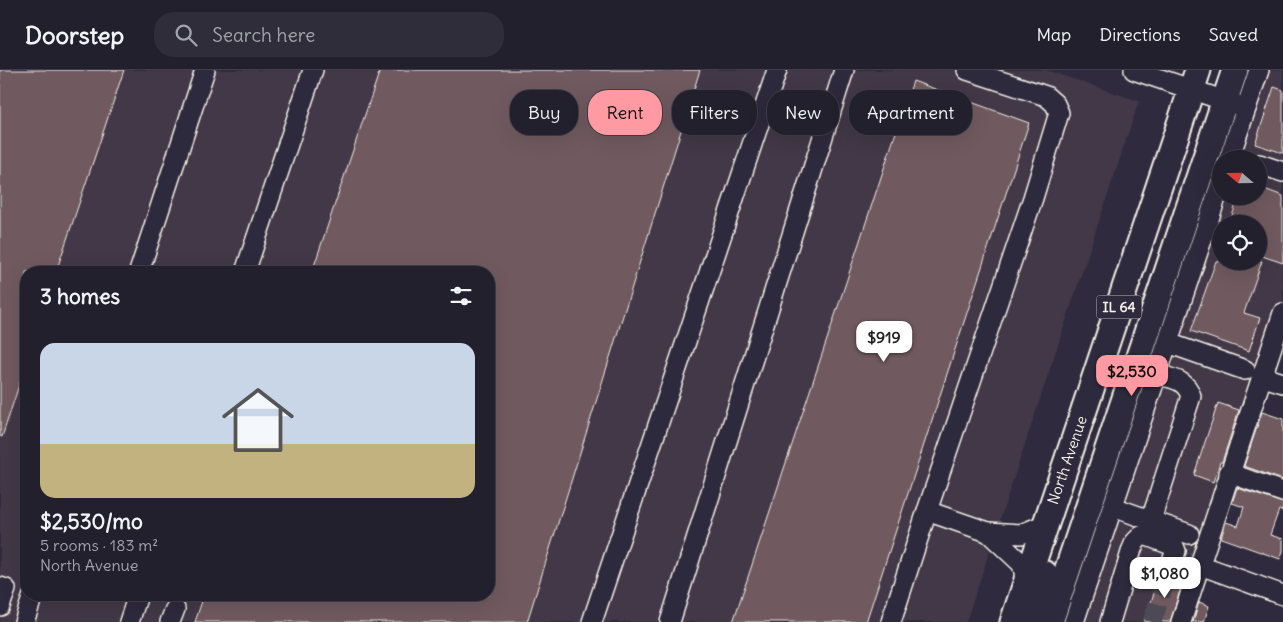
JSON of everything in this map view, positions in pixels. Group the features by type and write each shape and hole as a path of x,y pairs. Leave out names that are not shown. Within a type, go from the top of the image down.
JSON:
{"main road":[{"name":"IL 64","path":"1050,622 1236,104 1235,70"},
{"name":"North Avenue","path":"1013,622 1195,80"},
{"path":"1032,622 1043,584 1047,557 1046,524"}],"street":[{"path":"141,266 205,70"},
{"path":"247,266 313,70"},
{"path":"592,622 777,70"},
{"path":"670,622 844,70"},
{"path":"891,622 1033,198 1059,113 1055,104 1046,96 967,70"},
{"path":"1134,70 1195,80 1236,104"},
{"path":"1235,150 1236,104 1259,70"},
{"path":"1268,167 1283,172"},
{"path":"1074,622 1214,205"},
{"path":"1181,622 1229,473 1253,373 1283,312"},
{"path":"1168,343 1283,383"},
{"path":"1151,520 1191,396 1188,388 1182,382 1158,375"},
{"path":"1229,473 1283,492"},
{"path":"1113,507 1189,534"},
{"path":"927,510 988,532 1021,534 1046,524"},
{"path":"988,532 1022,564 1025,586"},
{"path":"1110,622 1132,549 1135,542 1141,536 1165,541 1174,546 1176,551 1170,566"},
{"path":"1200,565 1283,595"},
{"path":"0,587 6,589 0,606"},
{"path":"24,622 31,601"},
{"path":"129,622 136,601"}],"shaded area":[{"path":"0,70 1046,70 1139,101 966,622 0,622"},
{"path":"1259,70 1283,70 1283,313 1181,622 1074,622 1212,222 1212,270 1267,270 1267,215 1214,215 1218,205 1268,205 1268,150 1232,150"}],"building":[{"path":"0,70 124,70 58,266 20,266 20,382 2,437 0,436"},
{"path":"380,70 700,70 694,90 672,90 672,135 680,135 527,622 195,622 202,601 495,601 495,266 314,266"},
{"path":"913,81 938,90 910,90"},
{"path":"1274,87 1283,90 1283,153 1255,144"},
{"path":"972,102 1029,123 866,622 733,622 895,135 972,135"},
{"path":"1268,190 1283,196 1283,263 1267,258 1267,215 1232,215 1236,205 1268,205"},
{"path":"1213,270 1259,270 1244,313 1260,318 1249,351 1191,331"},
{"path":"1218,403 1239,410 1222,462 1220,462 1213,482 1194,475"},
{"path":"1262,412 1283,419 1283,480 1244,466"},
{"path":"1237,488 1283,503 1283,511 1279,510 1270,535 1283,539 1283,551 1280,559 1221,538 1226,522 1238,526 1244,507 1232,503"},
{"path":"1181,569 1180,573 1185,575 1170,622 1144,622 1161,573 1166,577 1172,577"},
{"path":"1199,602 1209,606 1204,622 1193,622"}],"tunnel":[{"path":"1152,622 1170,566"}]}
